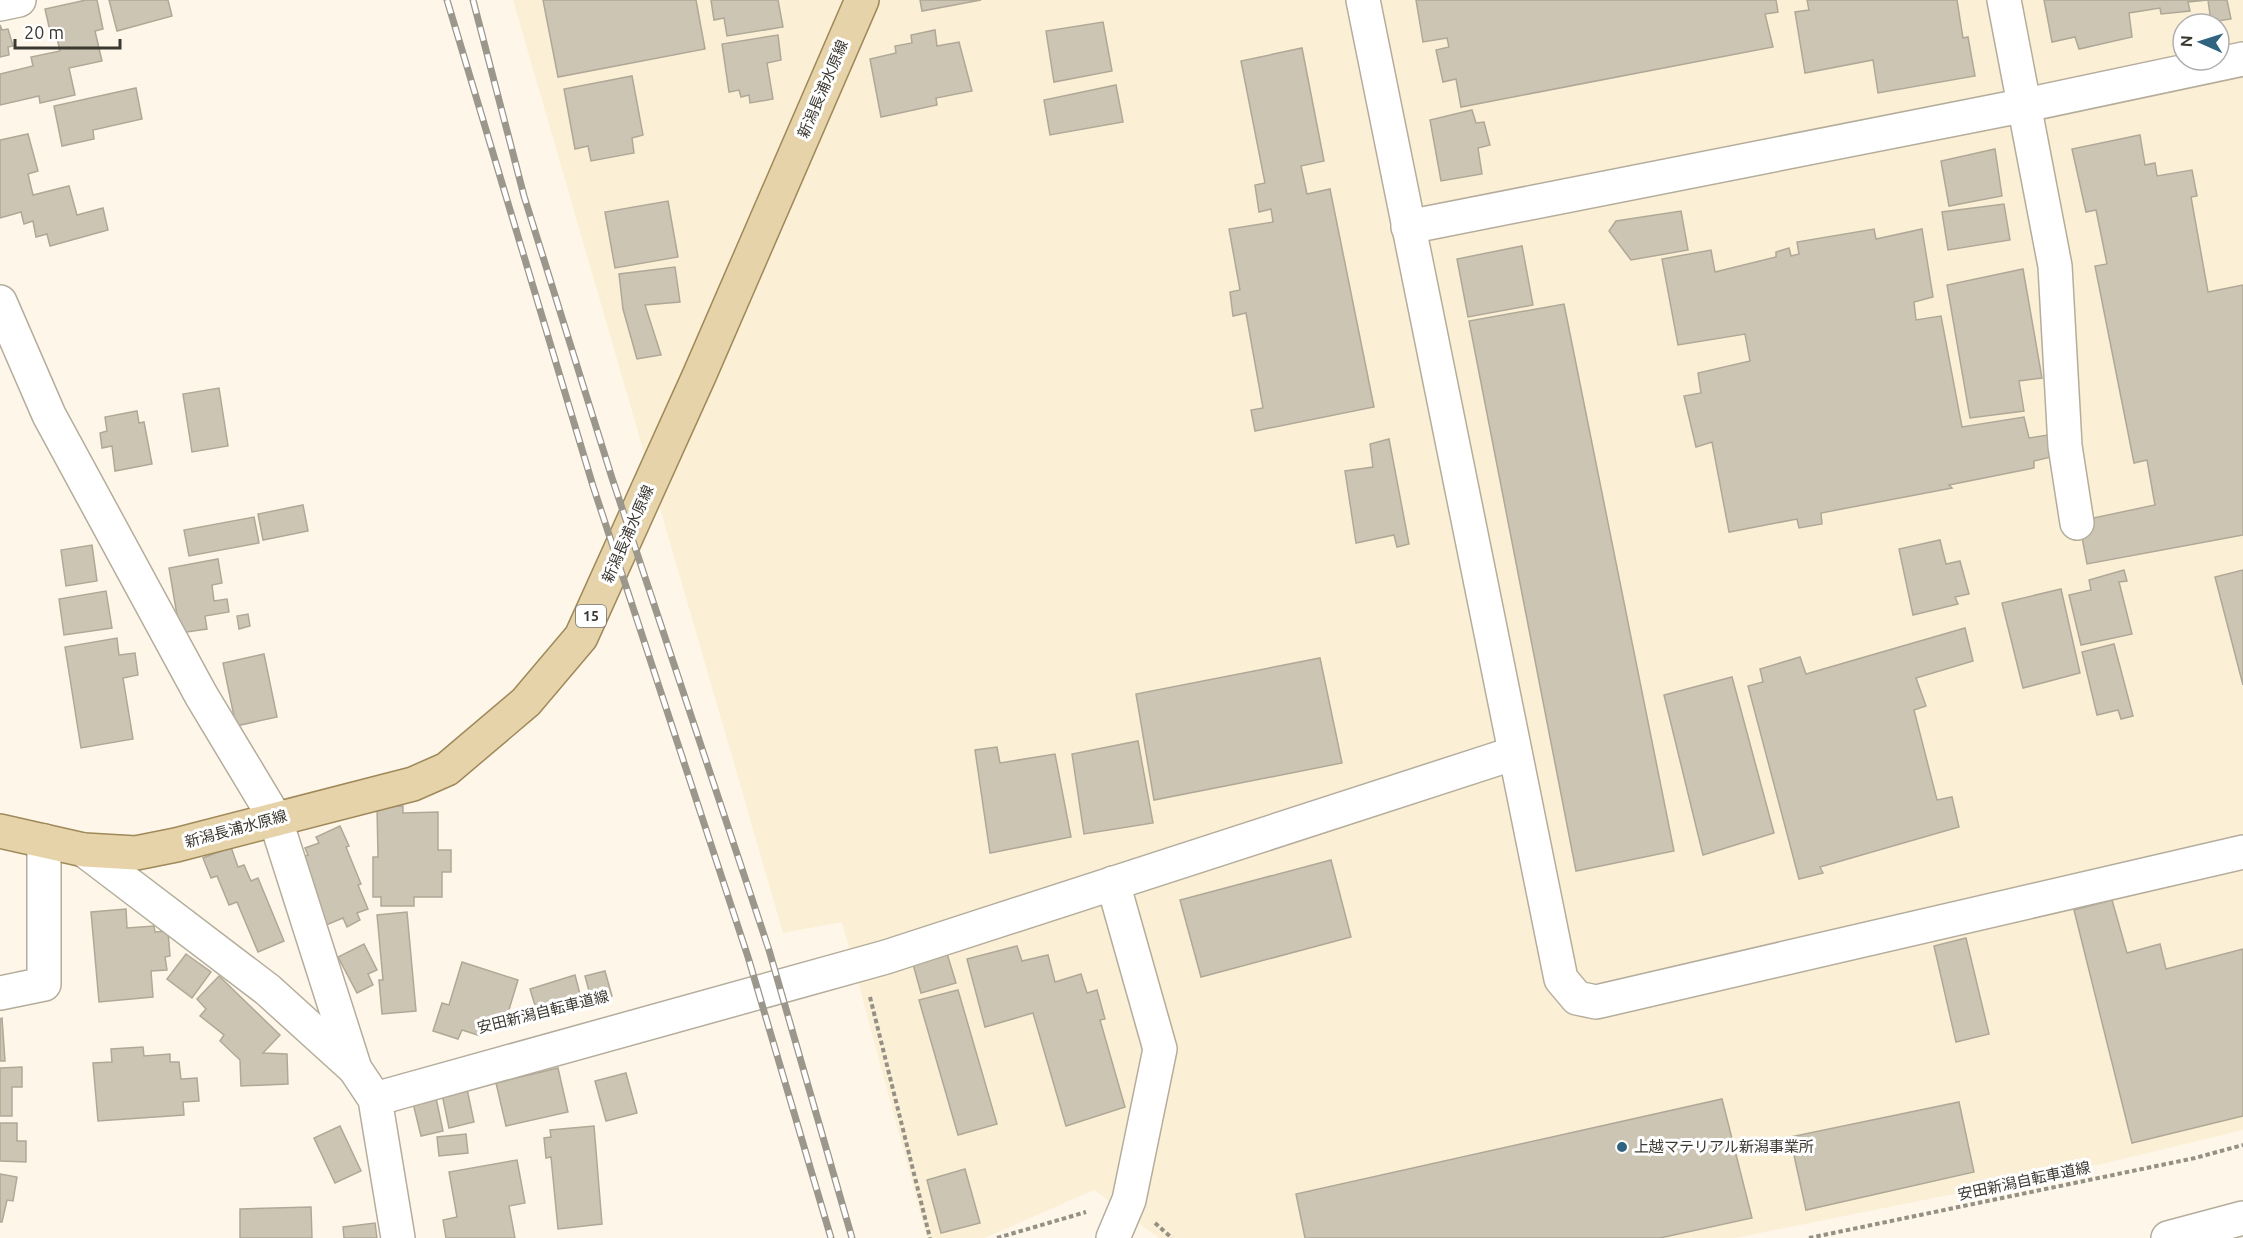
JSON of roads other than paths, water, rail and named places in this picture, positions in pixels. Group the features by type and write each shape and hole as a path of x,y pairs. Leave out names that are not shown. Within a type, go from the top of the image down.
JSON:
{"main road":[{"name":"新潟長浦水原線","path":"0,831 84,850 136,853 176,845 413,784 447,769 526,702 581,637 699,376 862,0"}],"street":[{"path":"0,4 19,0"},
{"path":"1363,0 1561,979 1577,998 1596,1002 2243,852"},
{"path":"2004,0 2026,105 2055,266 2065,446 2077,523"},
{"path":"1408,227 2026,105 2243,59"},
{"path":"0,302 49,415 201,695 275,818 355,1069"},
{"path":"375,1099 886,957 1515,753"},
{"path":"0,993 44,984 44,841"},
{"path":"84,850 268,990 355,1069 375,1099 398,1238"},
{"path":"1113,883 1160,1049 1129,1200 1113,1238"},
{"path":"2168,1238 2243,1218"}],"railway":[{"path":"447,0 593,486 748,957 831,1238"},
{"path":"473,0 524,196 612,478 769,950 852,1238"}],"place":[{"name":"上越マテリアル新潟事業所","path":"1622,1147"}]}
